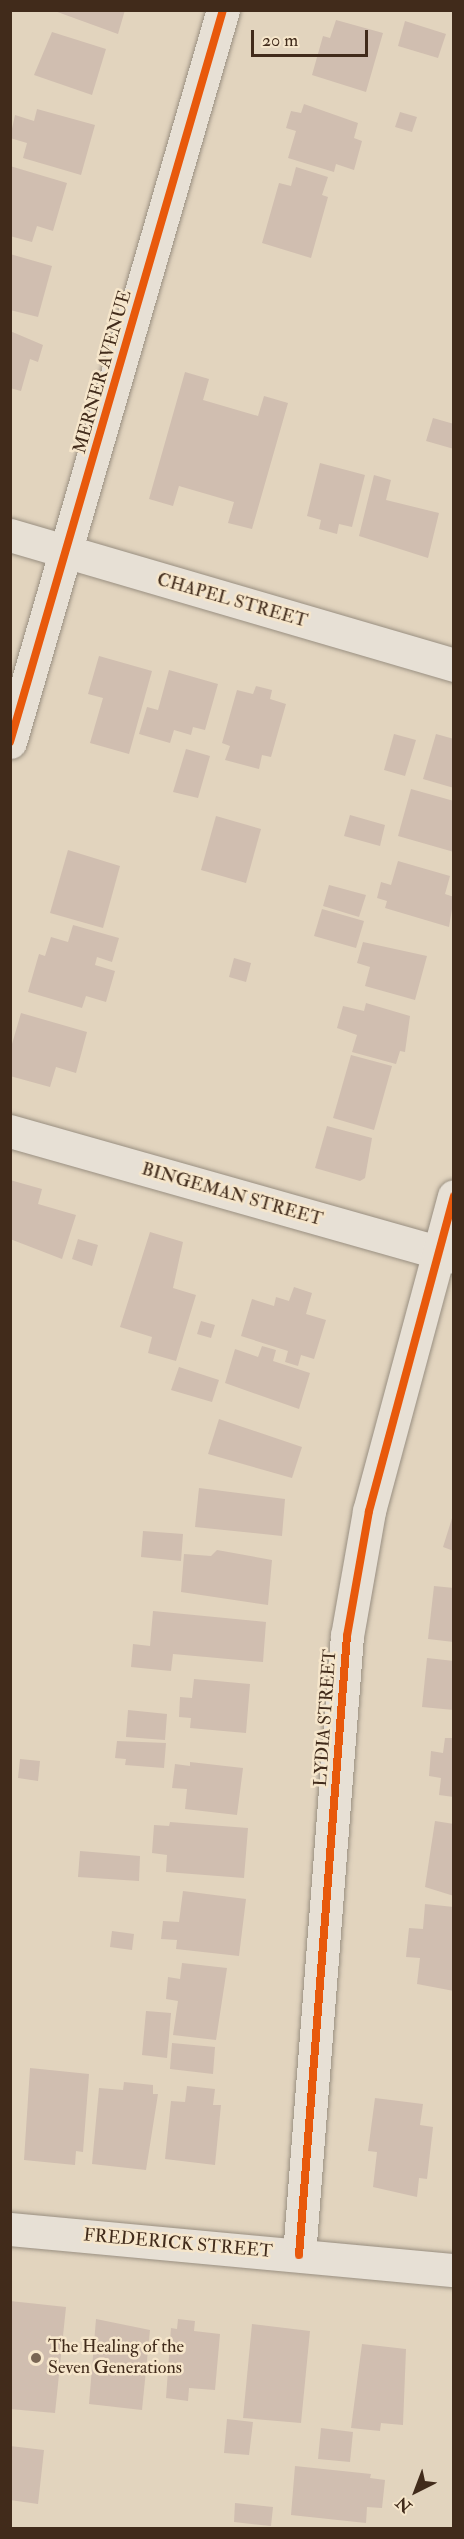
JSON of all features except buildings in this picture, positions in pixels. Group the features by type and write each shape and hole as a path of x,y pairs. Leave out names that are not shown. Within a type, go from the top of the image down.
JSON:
{"street":[{"name":"MERNER AVENUE","path":"10,742 67,553 223,10"},
{"name":"CHAPEL STREET","path":"10,535 453,665"},
{"name":"BINGEMAN STREET","path":"10,1131 445,1255"},
{"name":"LYDIA STREET","path":"299,2255 347,1636 369,1511 445,1255 453,1196"},
{"name":"FREDERICK STREET","path":"10,2229 453,2270"}],"cycle path":[{"path":"10,742 223,10"},
{"path":"299,2255 347,1636 369,1511 454,1196"}],"place":[{"name":"The Healing of the Seven Generations","path":"36,2358"}]}
